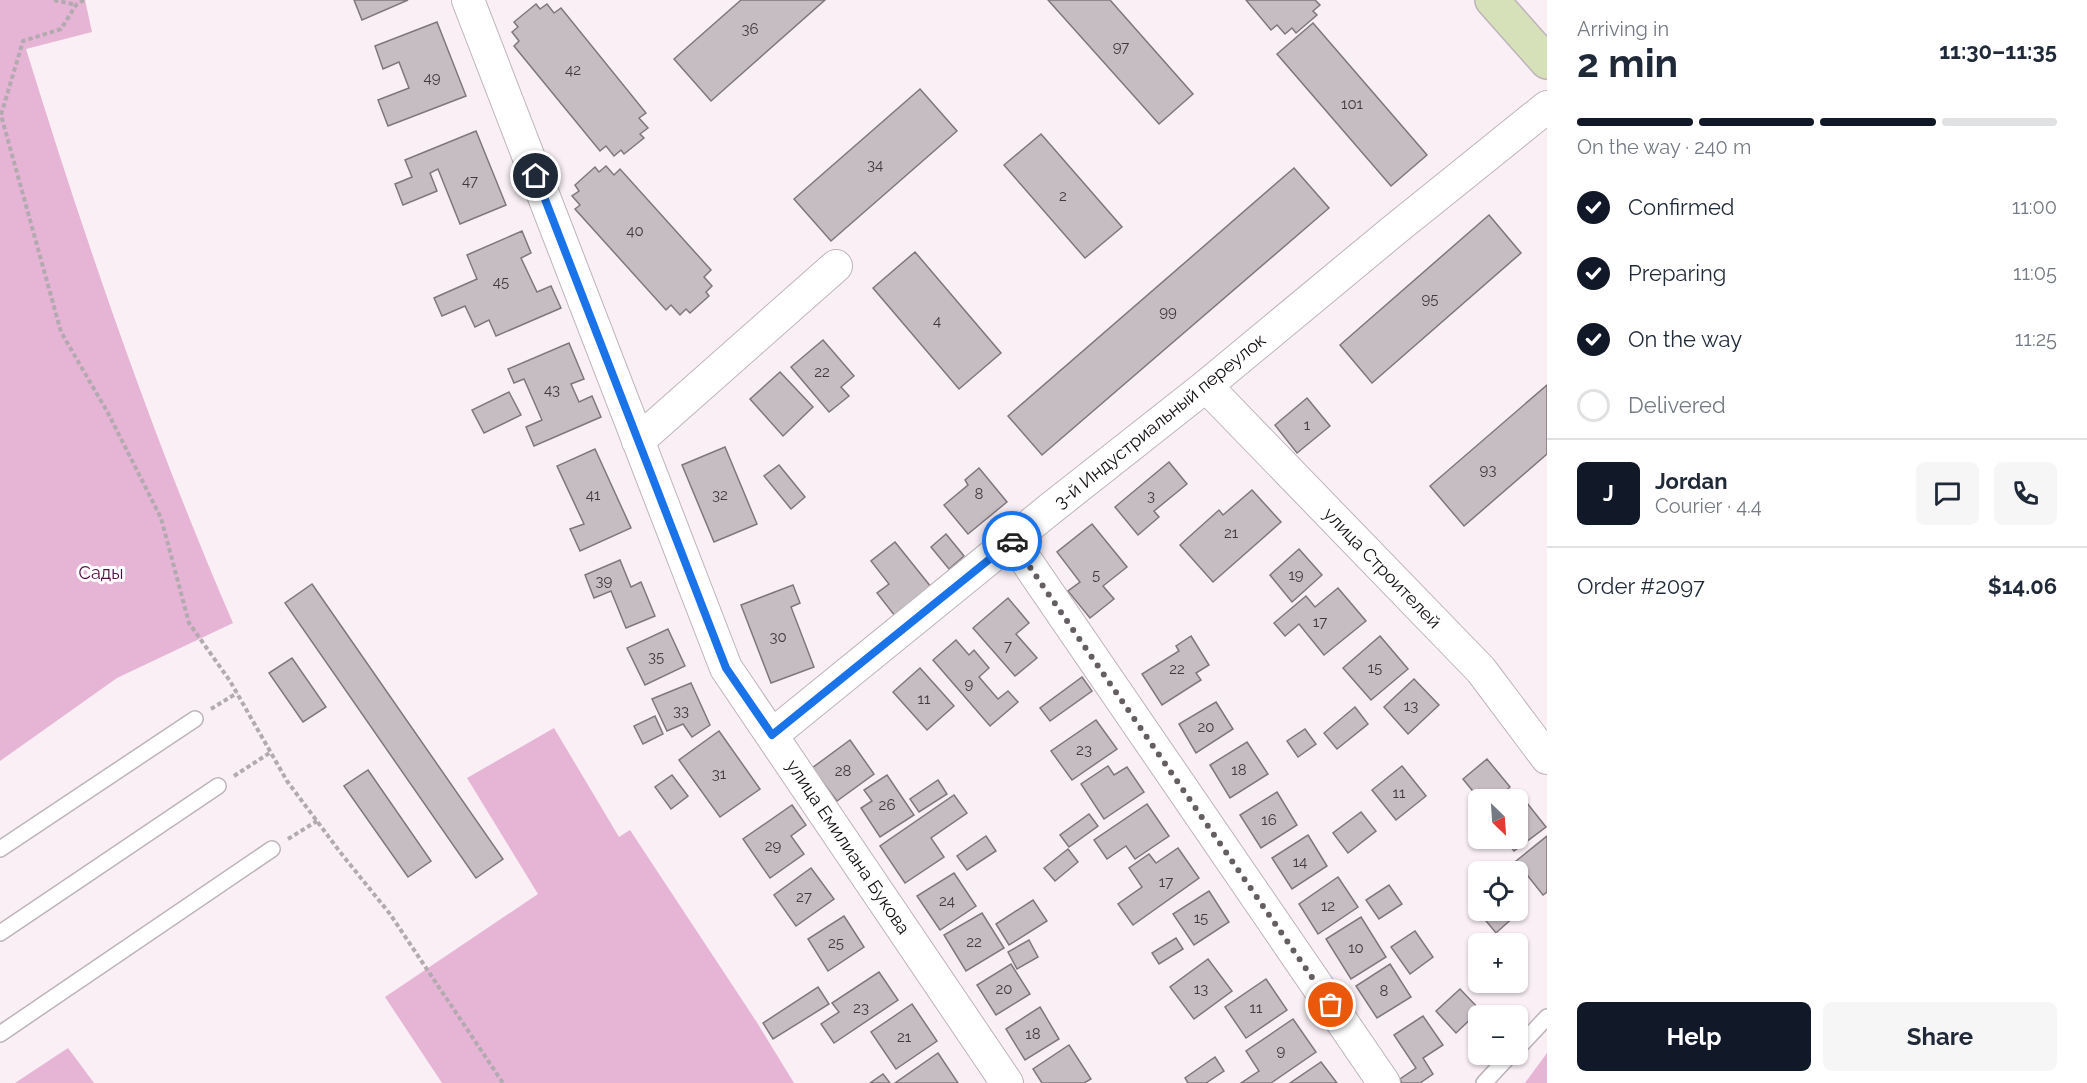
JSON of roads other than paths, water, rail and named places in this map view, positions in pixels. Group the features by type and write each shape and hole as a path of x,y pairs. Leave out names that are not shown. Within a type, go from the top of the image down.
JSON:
{"street":[{"name":"улица Емилиана Букова","path":"468,0 726,668 1007,1083"},
{"path":"1492,0 1547,62"},
{"name":"3-й Индустриальный переулок","path":"772,735 1206,386 1547,107"},
{"path":"638,441 836,266"},
{"name":"улица Строителей","path":"1206,386 1480,670 1547,758"},
{"path":"1012,540 1384,1083"}],"lane":[{"path":"0,849 195,719"},
{"path":"0,933 218,786"},
{"path":"0,1034 272,849"},
{"path":"1528,1037 1547,1017"},
{"path":"1484,1083 1501,1065"}],"park label":[{"name":"Сады","path":"101,573"}]}
